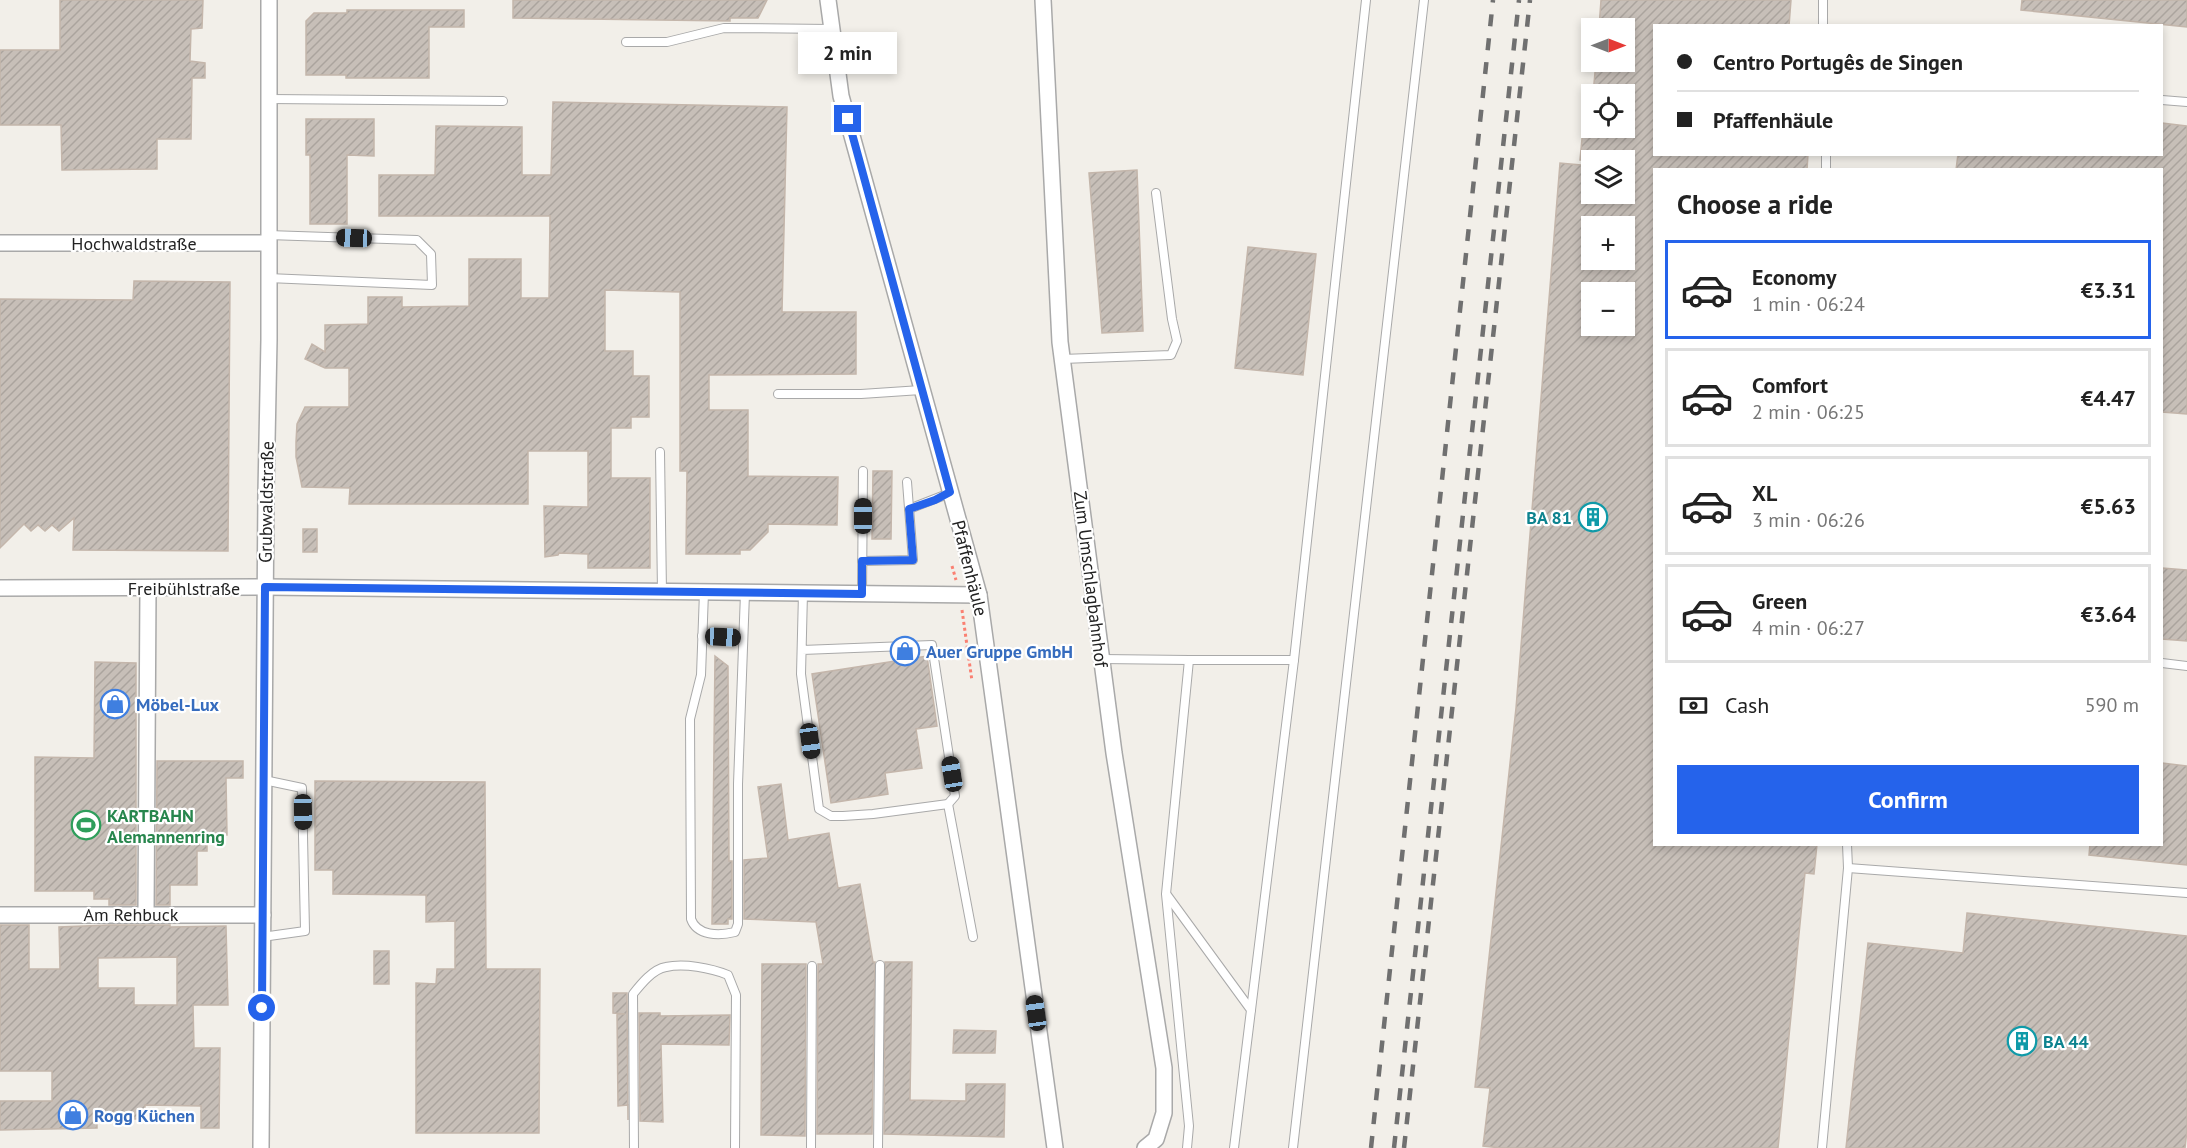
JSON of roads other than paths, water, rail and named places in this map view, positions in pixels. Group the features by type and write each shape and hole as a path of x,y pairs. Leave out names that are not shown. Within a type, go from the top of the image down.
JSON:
{"street":[{"name":"Grubwaldstraße","path":"261,1148 268,0"},
{"name":"Pfaffenhäule","path":"828,0 841,96 979,595 1055,1148"},
{"name":"Zum Umschlagbahnhof","path":"1043,0 1062,359 1101,658 1164,1068 1164,1113 1156,1139 1144,1148"},
{"name":"Hochwaldstraße","path":"0,243 268,239"},
{"name":"Freibühlstraße","path":"0,588 265,587 979,595"},
{"path":"146,914 147,588"},
{"name":"Am Rehbuck","path":"0,915 263,915"}],"lane":[{"path":"1234,1148 1294,660 1366,0"},
{"path":"1293,1148 1424,0"},
{"path":"1823,0 1823,24"},
{"path":"626,42 667,42 724,28 831,29"},
{"path":"269,99 503,101"},
{"path":"2163,100 2187,102"},
{"path":"1062,359 1171,355 1177,341 1172,319 1156,193"},
{"path":"268,239 417,240 431,254 432,285 268,278"},
{"path":"778,394 861,394 921,390"},
{"path":"660,452 662,592"},
{"path":"862,594 863,471"},
{"path":"862,561 913,560 907,482"},
{"path":"909,509 950,492"},
{"path":"704,592 699,687 690,711 689,854 691,919 695,928 704,933 732,933 737,928 738,784 745,593"},
{"path":"802,650 932,645 955,796 948,804 843,816 831,816 819,809 801,674 803,593"},
{"path":"702,636 743,638"},
{"path":"1101,658 1294,660"},
{"path":"1187,1148 1189,1126 1166,894 1189,660"},
{"path":"2163,663 2187,666"},
{"path":"262,937 305,931 302,788 264,780"},
{"path":"948,804 973,937"},
{"path":"1822,1148 1848,868 1847,846"},
{"path":"1848,868 2187,893"},
{"path":"1166,894 1251,1010"},
{"path":"878,1148 880,965"},
{"path":"634,1148 633,994 643,981 664,966 679,966 712,968 728,975 736,995 735,1148"},
{"path":"811,1148 812,966"}],"railway":[{"path":"1371,1148 1493,0"},
{"path":"1394,1148 1519,0"},
{"path":"1404,1148 1530,0"}],"place":[{"name":"BA 81","path":"1593,517"},
{"name":"Auer Gruppe GmbH","path":"905,651"},
{"name":"Möbel-Lux","path":"115,704"},
{"name":"KARTBAHN Alemannenring","path":"86,825"},
{"name":"BA 44","path":"2022,1041"},
{"name":"Rogg Küchen","path":"73,1115"}]}
